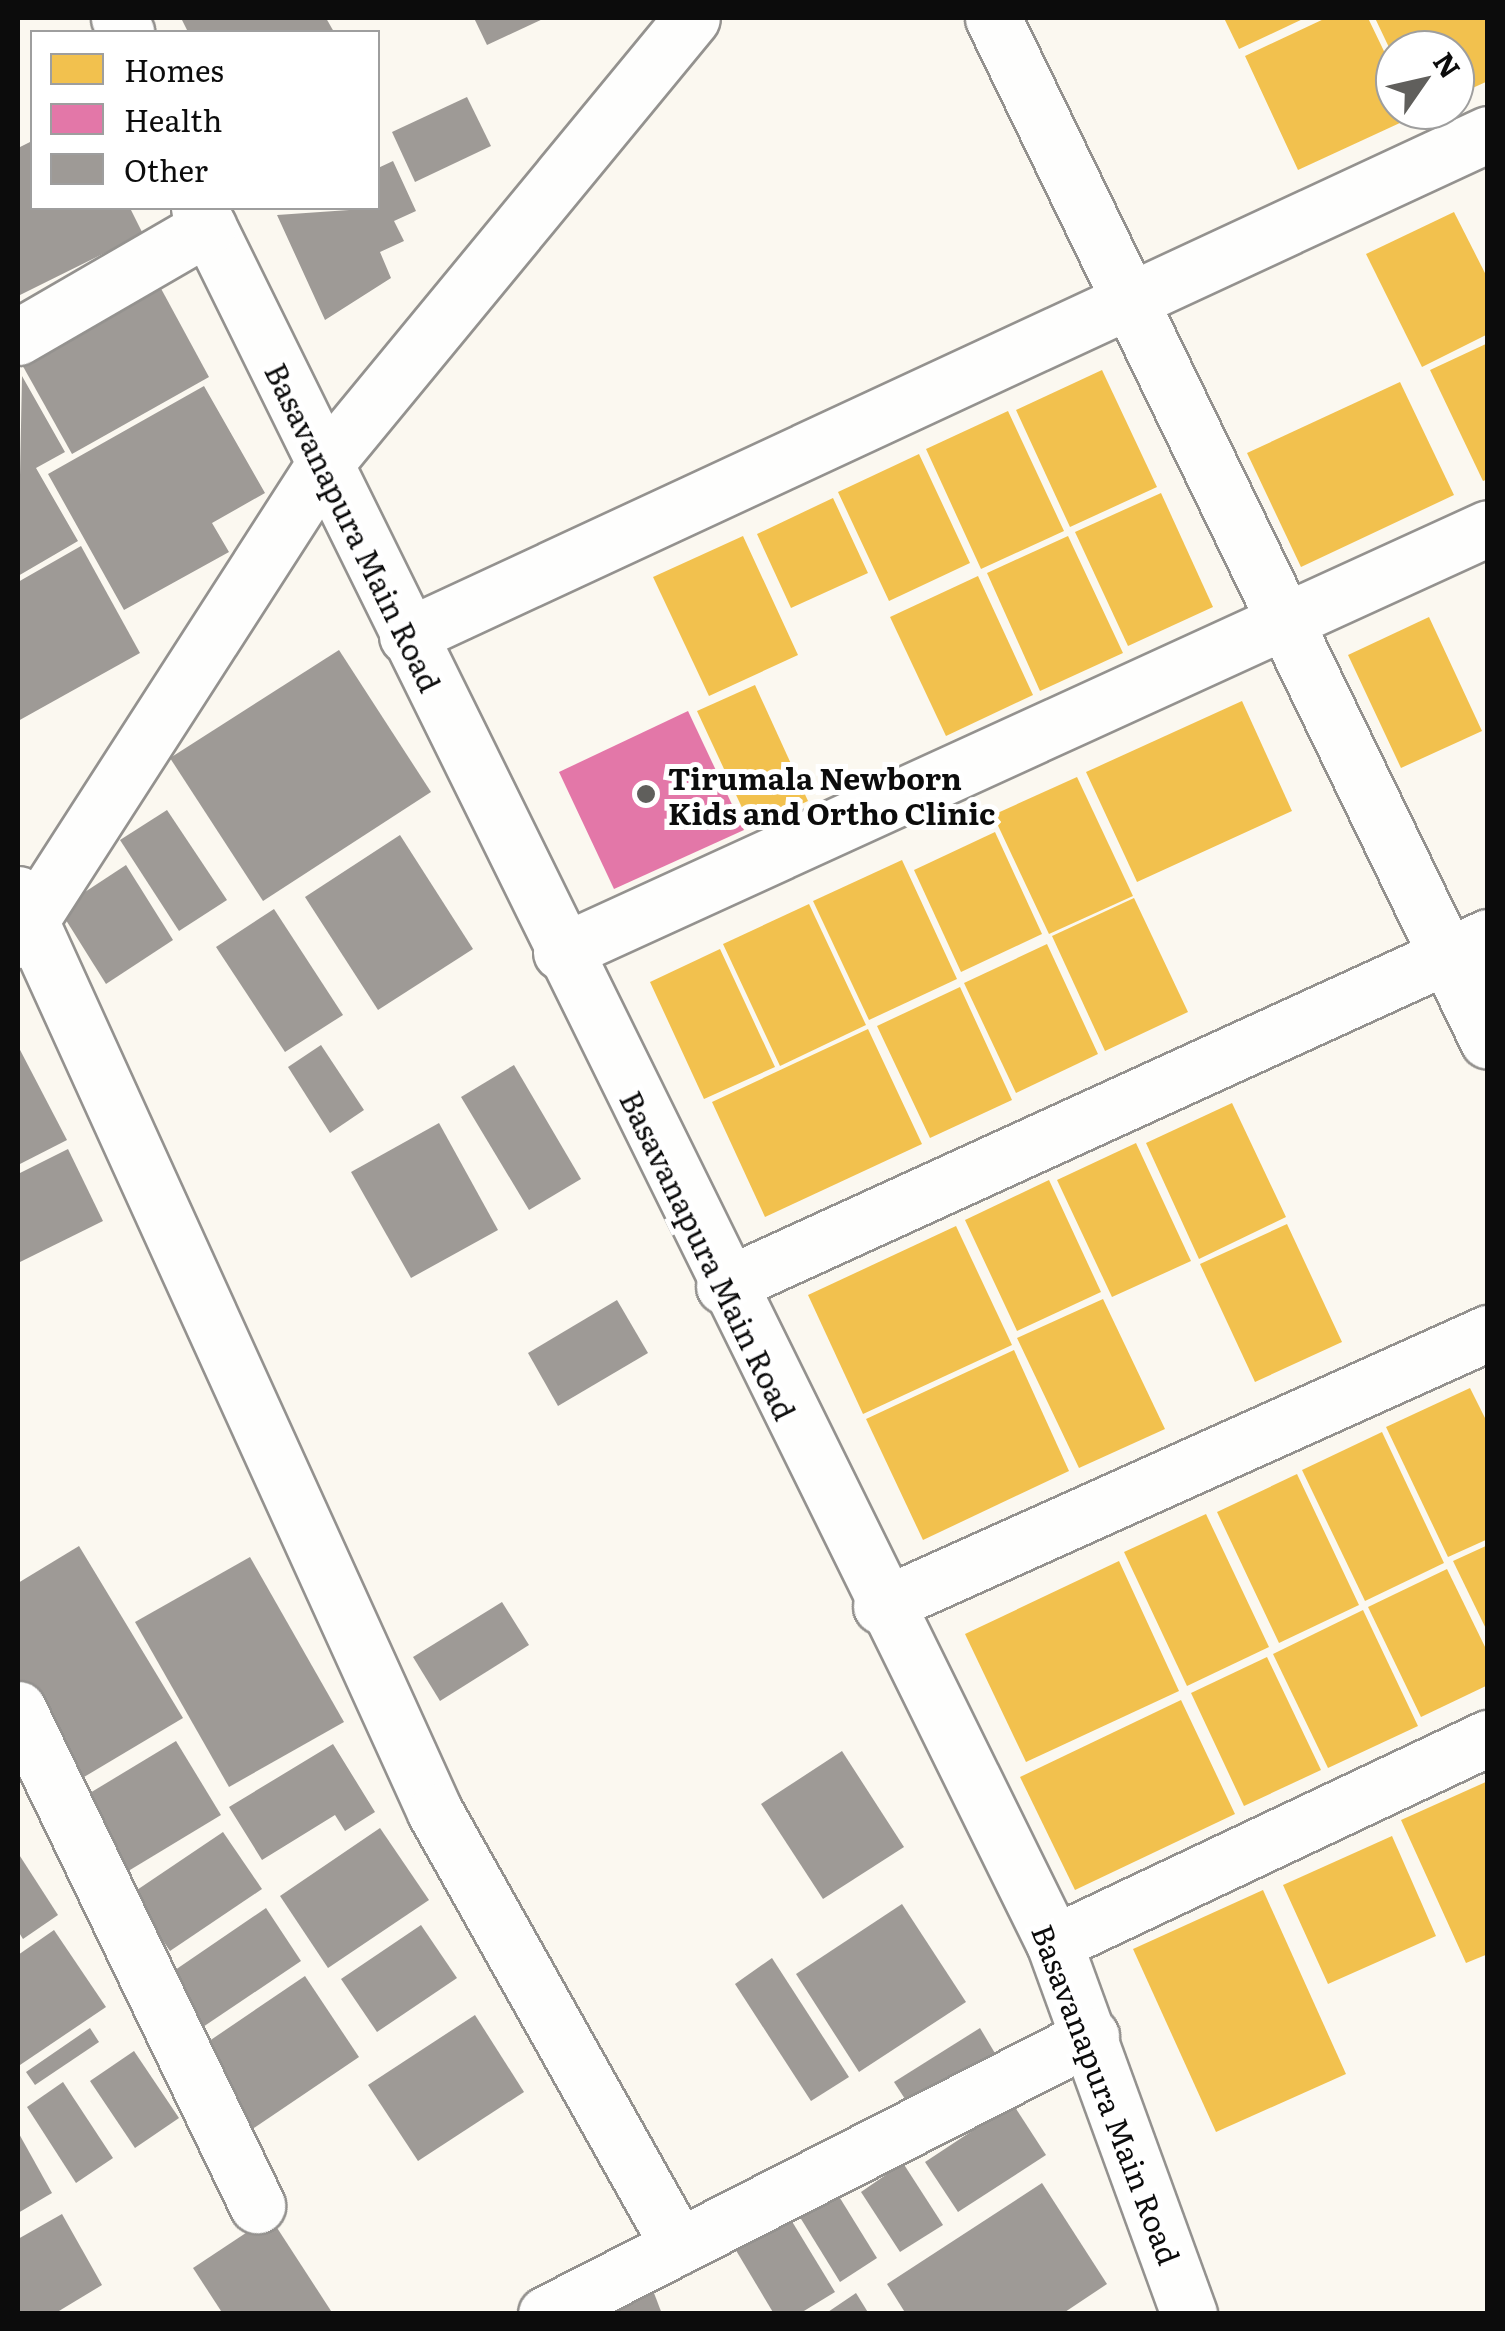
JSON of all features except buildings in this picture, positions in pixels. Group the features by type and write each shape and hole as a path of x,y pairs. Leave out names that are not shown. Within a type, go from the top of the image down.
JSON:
{"street":[{"path":"679,2246 436,1812 22,918 323,466 692,18"},
{"path":"992,18 1282,622 1467,946 1488,1040"},
{"path":"407,636 1488,134"},
{"path":"18,337 204,217"},
{"name":"Basavanapura Main Road","path":"204,217 881,1606 1054,1943 1189,2314"},
{"path":"561,952 1488,528"},
{"path":"724,1286 1467,946"},
{"path":"881,1606 1488,1333"},
{"path":"18,1709 256,2205"},
{"path":"1054,1943 1488,1738"},
{"path":"546,2314 1090,2036"}],"place":[{"name":"Tirumala Newborn Kids and Ortho Clinic","path":"646,794"}]}
